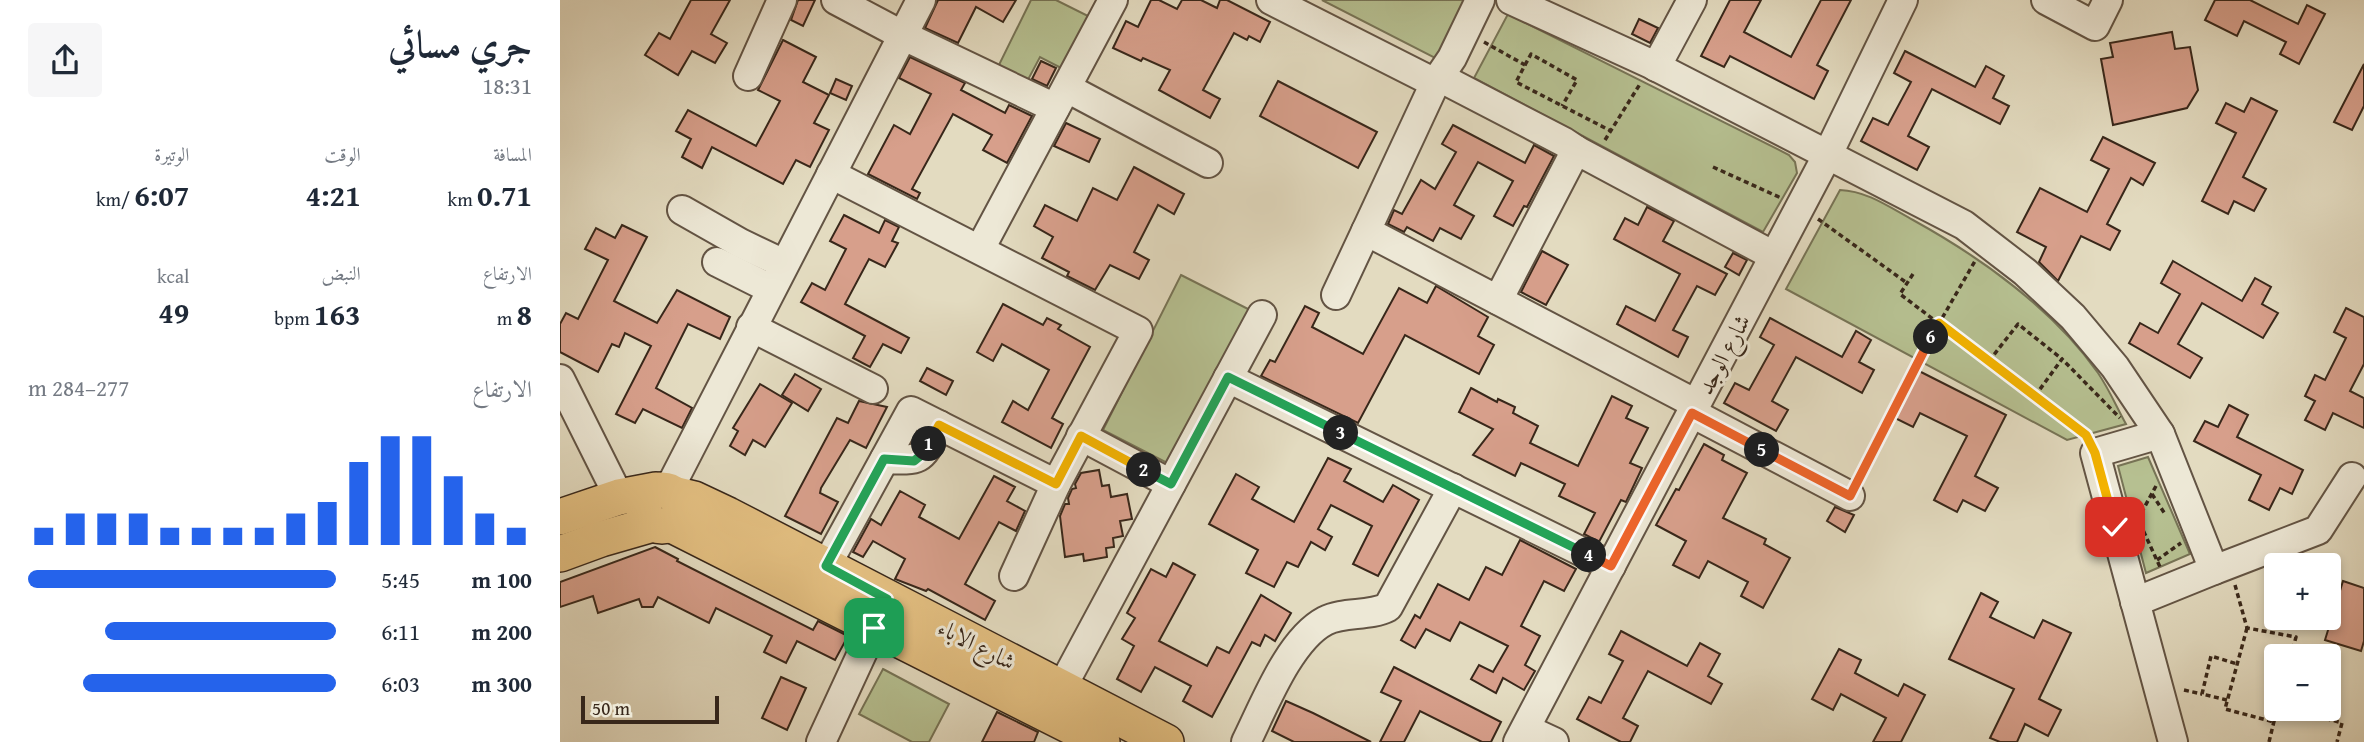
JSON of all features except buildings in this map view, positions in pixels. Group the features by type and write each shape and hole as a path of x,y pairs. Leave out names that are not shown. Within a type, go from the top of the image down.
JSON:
{"main road":[{"name":"شارع الاباء","path":"589,507 664,505 694,499 723,531 881,614 1102,742"},
{"path":"560,554 601,539 664,505"},
{"path":"589,507 596,510 604,523 601,539"},
{"name":"شارع الاباء","path":"723,531 826,566 881,614 1062,687 1166,742"}],"street":[{"path":"748,76 782,0"},
{"path":"836,0 902,34 1061,98 1208,163"},
{"path":"664,505 751,327 921,0"},
{"path":"980,249 1114,0"},
{"path":"1271,0 1564,142 1774,256"},
{"path":"1336,295 1437,80 1452,58 1480,0"},
{"path":"1511,0 1654,65 1964,225 2025,272 2082,327 2115,367 2160,434 2177,477 2221,567"},
{"path":"1654,65 1692,0"},
{"name":"شارع الوجد","path":"1522,735 1828,154 1903,0"},
{"path":"2046,0 2095,26 2108,0"},
{"path":"1498,300 1585,155"},
{"path":"831,174 1138,331 1056,484 1014,576"},
{"path":"682,210 784,264"},
{"path":"1366,231 1498,300 1850,496"},
{"path":"717,262 771,289"},
{"path":"1062,687 1262,315"},
{"path":"751,327 873,389"},
{"path":"1228,377 1611,566"},
{"path":"560,379 589,507"},
{"path":"826,566 911,411 1056,484"},
{"path":"2160,434 2095,453 2171,741"},
{"path":"1081,436 1171,484"},
{"path":"2135,602 2318,530 2352,477"},
{"path":"1245,742 1297,644 1311,630 1328,619 1380,611 1388,607 1453,488"},
{"path":"821,742 881,614"},
{"path":"1522,735 1554,742"}],"path":[{"path":"1464,32 1525,65"},
{"path":"1563,106 1577,80 1531,54 1516,82 1611,131"},
{"path":"1585,155 1611,131 1654,65"},
{"path":"1850,496 1918,360 1976,259"},
{"path":"1913,274 1900,294 2086,435 2095,453"},
{"path":"1989,361 2018,324 2062,359 2126,424"},
{"path":"2035,396 2062,359"},
{"path":"2170,588 2138,519 2158,482 2177,477"},
{"path":"2152,494 2171,522"},
{"path":"2157,560 2184,541"},
{"path":"2221,567 2247,628 2225,709 2274,722 2269,742"},
{"path":"2247,628 2295,637 2294,644"},
{"path":"2227,700 2202,694 2211,656 2237,664"},
{"path":"2336,721 2343,723 2337,742"}],"green space":[{"path":"1031,0 1056,0 1088,16 1065,70 1040,57 1022,91 993,77"},
{"path":"1322,0 1470,0 1439,60"},
{"path":"1508,14 1789,155 1795,162 1797,173 1763,232 1474,78"},
{"path":"1840,190 1859,193 1886,205 1964,251 2014,286 2060,327 2080,350 2102,379 2126,424 2067,440 1786,289"},
{"path":"1181,275 1254,312 1175,467 1103,430"},
{"path":"2148,457 2190,554 2146,573 2118,466"},
{"path":"883,669 949,704 929,742 912,742 859,714"}],"route":[{"path":"874,628 887,599 826,566 884,459 914,461 925,452 939,425 1056,484 1081,436 1171,484 1228,377 1611,566 1692,413 1850,496 1939,323 2086,435 2095,453 2115,527"}]}
